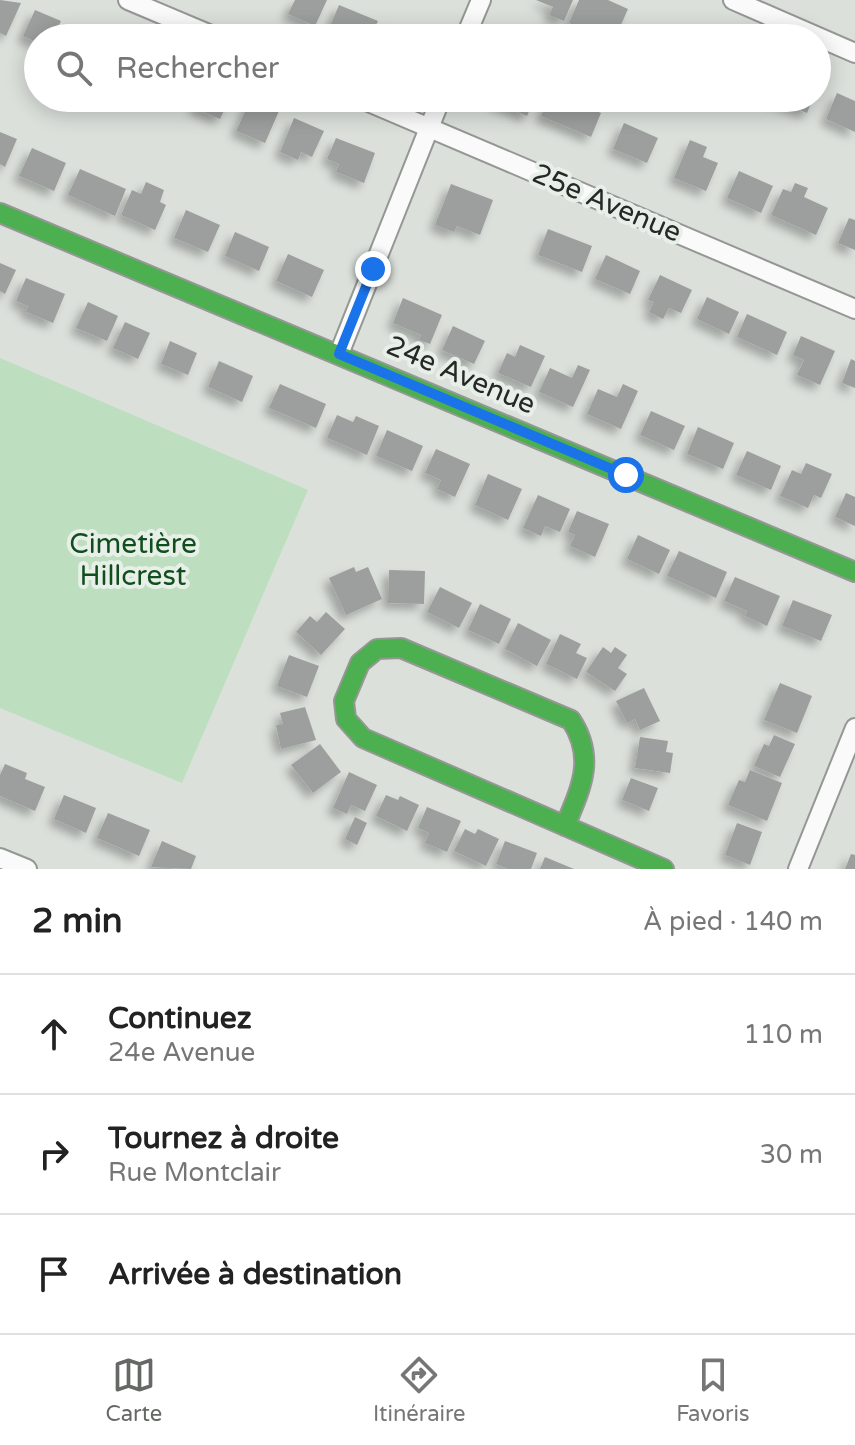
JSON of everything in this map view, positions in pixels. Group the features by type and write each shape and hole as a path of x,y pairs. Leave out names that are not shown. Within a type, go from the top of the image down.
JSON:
{"street":[{"path":"128,0 185,24"},
{"path":"471,24 481,0"},
{"path":"733,0 788,24"},
{"path":"831,43 855,53"},
{"name":"25e Avenue","path":"392,112 855,309"},
{"path":"339,354 435,112"},
{"name":"24e Avenue","path":"0,213 855,572"},
{"path":"565,826 588,766 585,737 571,720 401,648 377,649 360,663 344,701 346,719 363,738 565,826 664,869"},
{"path":"798,869 849,762 855,728"},
{"path":"0,858 27,869"}],"green space":[{"name":"Cimetière Hillcrest","path":"0,358 308,490 182,783 0,708"}],"building":[{"path":"0,0 21,3 6,36 0,33"},
{"path":"295,0 327,0 316,24 288,14"},
{"path":"536,0 573,0 564,21 549,15 553,7"},
{"path":"579,0 608,0 628,9 621,24 569,23"},
{"path":"339,5 378,21 377,24 331,24"},
{"path":"35,10 61,21 60,24 29,24"},
{"path":"837,93 855,101 855,132 826,119"},
{"path":"203,112 223,112 220,119"},
{"path":"245,112 279,112 265,143 236,131"},
{"path":"543,112 601,113 591,137 541,116"},
{"path":"294,118 324,131 312,157 301,152 298,160 280,152"},
{"path":"624,123 658,138 647,163 613,149"},
{"path":"0,132 17,139 5,167 0,164"},
{"path":"336,138 375,153 364,183 336,172 339,164 327,159"},
{"path":"690,140 707,147 703,157 718,163 706,191 674,178"},
{"path":"32,148 66,163 54,191 19,176"},
{"path":"80,169 126,189 115,216 68,195"},
{"path":"739,171 773,186 761,213 727,198"},
{"path":"146,182 164,190 160,202 166,205 155,230 121,215 132,190 141,194"},
{"path":"795,183 808,188 804,197 828,208 816,235 771,215 783,189 791,192"},
{"path":"451,184 493,200 480,235 457,226 454,232 435,225"},
{"path":"186,210 220,225 208,252 174,238"},
{"path":"849,218 855,220 855,250 838,243"},
{"path":"548,229 592,246 582,272 538,255"},
{"path":"235,232 269,247 259,271 225,256"},
{"path":"288,254 324,270 312,297 276,281"},
{"path":"606,255 640,271 630,294 595,279"},
{"path":"0,263 16,270 5,294 0,291"},
{"path":"660,275 692,290 681,313 669,308 663,319 649,312 654,302 648,300"},
{"path":"26,278 65,294 53,323 26,312 28,306 16,301"},
{"path":"707,297 739,312 729,334 697,319"},
{"path":"403,298 442,315 430,344 419,340 421,335 393,323"},
{"path":"88,302 118,316 107,341 76,328"},
{"path":"747,314 787,332 777,355 737,337"},
{"path":"125,322 150,333 138,359 113,348"},
{"path":"453,326 485,341 474,364 442,350"},
{"path":"801,336 835,351 820,385 797,375 804,360 793,355"},
{"path":"170,341 197,353 188,375 161,364"},
{"path":"520,345 545,356 531,387 498,373 507,353 515,357"},
{"path":"851,359 855,361 855,388 842,383"},
{"path":"219,361 253,376 242,402 208,387"},
{"path":"578,365 590,370 573,407 539,392 550,368 572,378"},
{"path":"280,384 326,404 316,428 269,408"},
{"path":"623,384 638,391 621,429 587,414 598,389 617,397"},
{"path":"651,411 685,426 674,450 640,435"},
{"path":"337,415 353,422 356,416 379,426 367,455 327,438"},
{"path":"698,427 734,443 723,469 687,454"},
{"path":"387,430 423,446 412,471 376,456"},
{"path":"436,449 470,464 455,497 437,489 441,480 425,473"},
{"path":"747,451 781,466 771,490 736,475"},
{"path":"806,463 832,474 821,498 814,495 808,508 780,496 792,470 801,474"},
{"path":"488,474 522,489 508,520 475,505"},
{"path":"846,493 855,497 855,526 835,517"},
{"path":"538,495 570,509 560,532 545,526 541,536 523,528"},
{"path":"577,511 609,524 595,557 570,546 575,535 568,532"},
{"path":"638,535 670,550 659,574 627,559"},
{"path":"679,551 727,572 716,598 667,576"},
{"path":"354,567 356,572 368,567 382,599 346,615 329,578"},
{"path":"389,570 425,571 424,604 388,603"},
{"path":"735,577 780,596 767,626 745,616 747,611 724,601"},
{"path":"440,587 472,603 459,628 427,612"},
{"path":"793,600 832,615 821,641 782,626"},
{"path":"480,604 511,619 499,644 468,630"},
{"path":"326,612 345,629 321,655 296,632 310,616 317,622"},
{"path":"518,623 551,640 537,666 505,649"},
{"path":"560,634 581,644 576,653 587,658 577,679 546,664"},
{"path":"603,647 611,653 615,647 627,655 618,668 627,674 615,691 586,672"},
{"path":"289,655 319,666 307,697 277,686"},
{"path":"780,683 812,696 797,733 764,720"},
{"path":"644,688 660,721 640,730 635,719 627,723 616,701"},
{"path":"305,707 316,740 281,749 276,725 283,724 280,713"},
{"path":"774,735 795,744 780,777 754,766 764,744 769,746"},
{"path":"640,737 668,741 666,752 673,753 670,773 635,768"},
{"path":"320,744 341,772 313,793 291,765"},
{"path":"5,764 27,773 25,779 45,787 35,811 0,796 0,775"},
{"path":"750,770 782,783 767,821 728,805 739,780 745,782"},
{"path":"349,772 377,785 365,811 351,805 347,814 333,808"},
{"path":"631,778 658,788 649,811 622,800"},
{"path":"64,795 96,808 86,833 54,819"},
{"path":"386,795 398,800 400,796 419,805 407,831 376,816"},
{"path":"427,807 461,821 447,852 425,843 429,833 418,828"},
{"path":"108,813 150,830 139,856 97,838"},
{"path":"355,817 367,823 357,845 345,839"},
{"path":"737,823 762,832 750,865 725,855"},
{"path":"465,829 475,834 478,829 499,839 486,866 454,851"},
{"path":"162,841 196,856 191,869 151,867"},
{"path":"505,841 537,853 531,869 508,869 496,864"},
{"path":"851,854 855,855 855,869 845,869"},
{"path":"545,857 574,869 540,869"}],"traffic: fast":[{"path":"0,213 855,572"},
{"path":"565,826 571,812 581,786 584,760 579,734 571,720 401,648 377,649 360,663 344,701 346,719 363,738 664,869"}],"route":[{"path":"373,269 339,354 626,475"}]}
